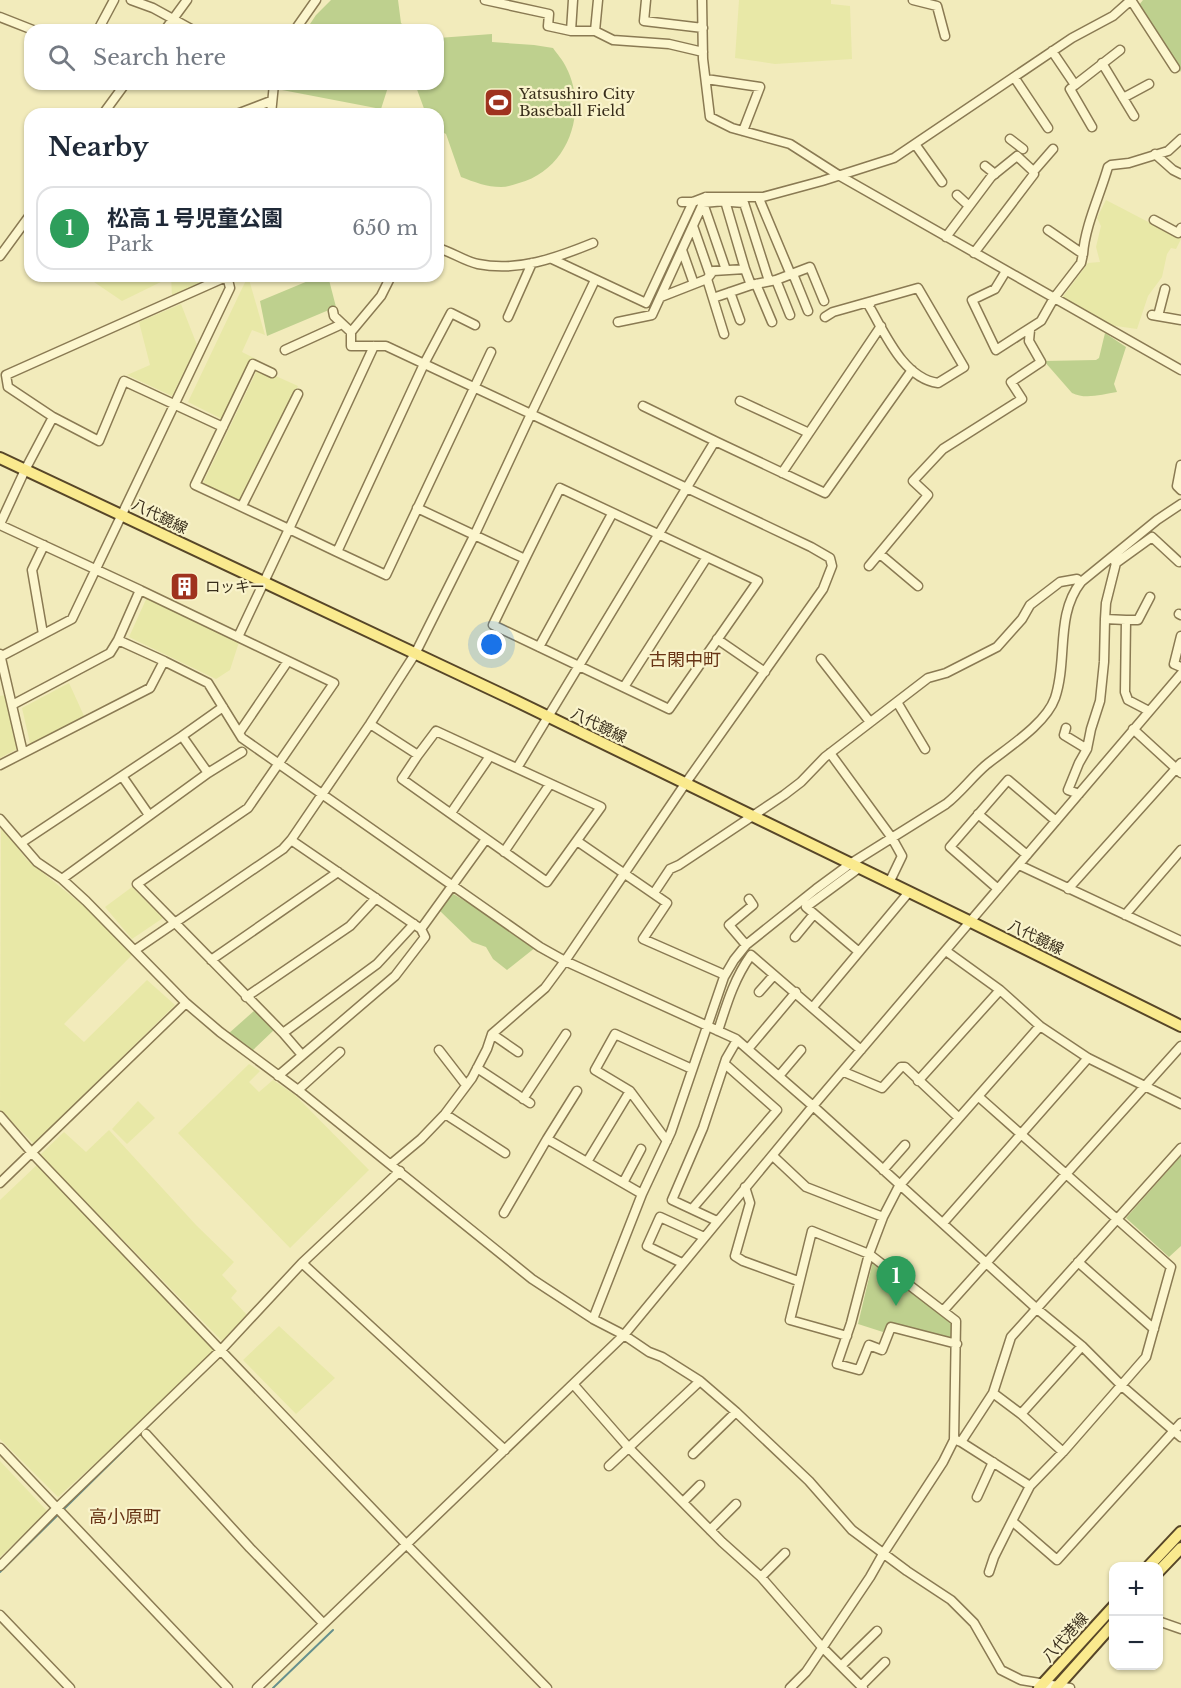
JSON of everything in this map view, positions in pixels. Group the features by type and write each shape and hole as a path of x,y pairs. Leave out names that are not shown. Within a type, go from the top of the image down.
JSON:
{"main road":[{"name":"八代鏡線","path":"0,458 549,717 1181,1026"},
{"path":"1153,1562 1181,1532"},
{"path":"1163,1567 1181,1548"},
{"name":"八代港線","path":"1041,1686 1109,1610"},
{"name":"八代港線","path":"1062,1687 1109,1628"}],"street":[{"path":"101,24 114,0"},
{"path":"130,0 153,8 184,24"},
{"path":"170,24 187,0"},
{"path":"299,24 316,0"},
{"path":"484,0 494,3 529,4 549,14 548,26 571,31 595,31 613,40 669,44 703,52"},
{"path":"571,31 573,0"},
{"path":"595,31 598,0"},
{"path":"646,0 644,21 703,28"},
{"path":"702,0 703,52 710,117 732,128 790,144 840,176 1181,370"},
{"path":"914,0 938,6 945,36"},
{"path":"705,200 744,202 759,199 894,158 1052,51 1113,15 1131,0 1175,68"},
{"path":"0,17 24,26"},
{"path":"1092,127 1070,89 1120,50"},
{"path":"1052,51 1075,85"},
{"path":"1102,63 1134,116"},
{"path":"1014,77 1048,128"},
{"path":"706,79 760,87 743,131"},
{"path":"1123,98 1149,84"},
{"path":"107,108 121,90"},
{"path":"271,108 273,90"},
{"path":"253,108 271,101"},
{"path":"1010,139 1022,150 1033,172"},
{"path":"1006,271 995,289 972,300 996,350 1041,321 1054,298 1081,263 1086,229 1108,167 1168,151 1181,139"},
{"path":"915,144 942,182"},
{"path":"974,253 1034,174 1033,172 1053,149"},
{"path":"946,237 995,174 1022,150"},
{"path":"1155,154 1181,174"},
{"path":"985,166 995,174"},
{"path":"957,195 969,206"},
{"path":"682,202 759,199"},
{"path":"759,199 808,311"},
{"path":"618,322 652,315 705,200"},
{"path":"705,200 726,270"},
{"path":"725,201 745,269 772,322"},
{"path":"552,259 646,303 693,202"},
{"path":"744,202 773,281 790,315"},
{"path":"1154,220 1178,233 1181,228"},
{"path":"0,256 24,223"},
{"path":"693,226 724,333"},
{"path":"1048,230 1083,254"},
{"path":"444,250 476,263 501,266 552,259 593,243"},
{"path":"682,250 694,284"},
{"path":"508,317 532,263"},
{"path":"713,298 773,281 810,267 824,301"},
{"path":"661,297 708,277 713,271 745,269"},
{"path":"135,950 283,849 291,840 415,654 475,534 595,280"},
{"path":"214,282 6,375 8,387 53,417 99,441 124,381 223,427"},
{"path":"23,753 0,655 72,619 230,288 228,282"},
{"path":"387,282 381,296 351,332 351,346 386,346 825,553 830,558 832,566 824,589 624,873 565,962 545,988 492,1034 477,1068 445,1114 421,1139 391,1164"},
{"path":"825,317 833,312 918,288 964,367 938,382 933,382 912,370 900,358 869,306 872,302"},
{"path":"1165,289 1155,316 1181,320"},
{"path":"730,292 740,320"},
{"path":"333,311 334,316 351,332"},
{"path":"337,552 424,364 451,313 475,325"},
{"path":"285,350 342,324"},
{"path":"782,473 881,326"},
{"path":"869,566 928,495 913,480 943,449 1022,399 1011,382 1041,362 1029,341 1030,330"},
{"path":"238,637 374,346"},
{"path":"272,373 253,364 195,485 386,575 491,352"},
{"path":"643,406 825,494 912,370"},
{"path":"242,506 298,394"},
{"path":"741,401 809,433"},
{"path":"53,417 0,524 334,683 248,808 137,884 302,1055"},
{"path":"517,768 715,441"},
{"path":"1181,465 1177,486 1181,490"},
{"path":"560,488 612,514 758,581 669,709 493,625 560,488"},
{"path":"1079,794 1068,790 1087,749 1100,701 1106,603 1114,560 1156,520 1181,504"},
{"path":"417,508 525,559"},
{"path":"539,647 612,514"},
{"path":"859,952 806,908 892,838 960,793 984,767 1046,714 1056,695 1066,613 1074,591 1081,582 1152,537 1179,562"},
{"path":"43,634 32,570 44,544"},
{"path":"880,554 918,586"},
{"path":"624,687 707,557"},
{"path":"654,893 670,869 801,782 830,753 928,678 946,673 998,647 1022,619 1030,605 1060,582 1077,579 1081,582"},
{"path":"12,705 111,653 140,590"},
{"path":"1105,619 1138,620 1150,597"},
{"path":"1126,620 1125,692 1128,700 1149,711"},
{"path":"1181,636 1175,649 1174,664 1181,667"},
{"path":"118,639 208,683 242,738 540,947 565,962 737,1040 1178,1434"},
{"path":"717,639 765,672"},
{"path":"821,659 870,722"},
{"path":"0,765 150,688 164,661"},
{"path":"239,733 288,661"},
{"path":"256,1688 624,1335 813,1106 1181,674"},
{"path":"897,702 925,749"},
{"path":"21,843 223,707"},
{"path":"370,724 418,755"},
{"path":"1068,889 1180,769 1133,729"},
{"path":"436,731 490,756 601,807 547,882 402,779 436,731"},
{"path":"1063,735 1087,749"},
{"path":"182,736 208,773"},
{"path":"62,879 148,815 242,752"},
{"path":"830,753 892,838 902,856 889,883"},
{"path":"451,813 490,756"},
{"path":"122,776 148,815"},
{"path":"998,889 950,847 978,814 1008,780 1056,821"},
{"path":"504,852 550,784"},
{"path":"978,814 1027,855"},
{"path":"0,820 37,862 62,879 186,1003 220,1032 298,1090 532,1278 593,1319 700,1380 809,1481 852,1530 951,1600 974,1623 1001,1670 1021,1680 1041,1686 1062,1687"},
{"path":"283,1033 377,964 417,926 452,885 486,839"},
{"path":"278,1076 395,976 425,937 417,926 291,840"},
{"path":"577,841 667,903 643,939 725,975"},
{"path":"1125,915 1181,850"},
{"path":"1019,865 1181,941"},
{"path":"593,1319 642,1194 667,1141 725,975 746,945 816,889 855,866"},
{"path":"211,960 338,872"},
{"path":"813,1007 909,892"},
{"path":"246,997 350,926 376,898"},
{"path":"746,945 729,925 753,905 749,899"},
{"path":"795,937 814,914"},
{"path":"946,951 1000,990 1040,1026 1088,1058 1181,1104"},
{"path":"718,1030 731,990 739,972 751,955 861,1050"},
{"path":"759,992 774,975"},
{"path":"918,1081 1000,990"},
{"path":"748,1049 796,992"},
{"path":"0,1183 186,1003"},
{"path":"957,1344 891,1326 882,1350 869,1345 859,1370 837,1364 869,1254 883,1217 899,1185 1040,1026"},
{"path":"492,1034 518,1052"},
{"path":"477,1068 526,1101 566,1034"},
{"path":"667,1141 630,1091 595,1070 615,1034 692,1069"},
{"path":"717,1221 672,1200 703,1128 724,1064 737,1040"},
{"path":"943,1311 1181,1046"},
{"path":"439,1050 466,1085"},
{"path":"779,1076 801,1050"},
{"path":"298,1090 340,1052"},
{"path":"943,1223 1088,1058"},
{"path":"693,1209 777,1110 724,1064"},
{"path":"844,1072 882,1088 901,1067 905,1067 959,1118"},
{"path":"504,1213 577,1091"},
{"path":"587,1162 630,1091"},
{"path":"979,1097 1171,1267 1146,1357 1063,1452 1030,1486 994,1557 989,1572"},
{"path":"445,1114 504,1153"},
{"path":"0,1116 32,1153 547,1688"},
{"path":"547,1139 642,1194"},
{"path":"883,1170 905,1145"},
{"path":"790,1688 806,1672 943,1462 993,1393 1011,1337 1181,1148"},
{"path":"623,1183 641,1149"},
{"path":"773,1156 806,1187 883,1217"},
{"path":"0,1566 59,1511 222,1349 302,1263 400,1171"},
{"path":"745,1187 750,1203 735,1256 743,1262 798,1281"},
{"path":"682,1263 647,1246 660,1217 704,1237"},
{"path":"847,1336 790,1320 812,1231 869,1254 956,1321 958,1441"},
{"path":"1078,1262 1154,1329"},
{"path":"302,1263 505,1450"},
{"path":"1021,1414 1082,1346"},
{"path":"609,1466 700,1380"},
{"path":"574,1384 629,1448 710,1530 761,1577 822,1647 862,1687 885,1662"},
{"path":"993,1393 1021,1414 1063,1452"},
{"path":"693,1454 736,1412"},
{"path":"1012,1521 1057,1560 1178,1434 1181,1423"},
{"path":"146,1434 250,1548 323,1623"},
{"path":"958,1441 1030,1486"},
{"path":"0,1448 228,1688"},
{"path":"977,1497 993,1462"},
{"path":"683,1502 700,1485"},
{"path":"710,1530 736,1504"},
{"path":"761,1577 785,1553"},
{"path":"0,1615 70,1688"},
{"path":"1163,1623 1181,1629"},
{"path":"841,1666 877,1631"}],"green space":[{"path":"331,0 398,0 402,24 310,24"},
{"path":"739,0 831,0 831,4 850,6 852,59 775,64 735,58"},
{"path":"1143,0 1181,0 1181,72 1139,5"},
{"name":"Yatsushiro City Baseball Field","path":"492,34 492,42 553,48 562,59 573,84 575,102 570,137 550,166 536,176 503,187 486,185 461,177 444,133 444,108 424,108 417,90 444,90 444,38"},
{"path":"282,90 387,90 381,108"},
{"path":"1106,200 1181,239 1176,249 1171,248 1167,254 1162,277 1148,296 1137,329 1109,325 1062,298 1088,263 1100,262 1096,247 1101,226 1097,218"},
{"path":"94,282 161,282 122,301"},
{"path":"171,282 210,282 172,298"},
{"path":"245,282 250,282 265,335 252,330 242,352 256,359 226,421 188,402"},
{"path":"306,282 330,282 336,307 267,336 260,301"},
{"path":"181,304 197,345 172,396 127,375 150,365 139,322"},
{"path":"1105,333 1126,347 1114,384 1117,392 1088,396 1072,393 1044,361 1096,360 1099,358"},
{"path":"258,368 298,386 241,503 202,485"},
{"path":"148,595 239,642 230,670 216,679 129,637"},
{"path":"69,683 85,718 33,744 30,743 22,708"},
{"path":"8,694 19,748 0,758 0,696"},
{"path":"1,826 27,860 106,924 133,954 64,1024 84,1042 147,980 175,1005 34,1144 0,1110"},
{"path":"132,887 163,918 132,939 105,907"},
{"path":"450,892 480,910 487,910 536,947 507,970 493,959 486,947 472,942 439,910"},
{"path":"255,1010 275,1029 252,1051 228,1034"},
{"path":"249,1064 260,1071 249,1082 259,1092 273,1080 295,1095 369,1170 290,1248 178,1133"},
{"path":"138,1101 155,1118 127,1144 112,1129"},
{"path":"109,1130 196,1225 234,1262 222,1275 237,1291 231,1298 248,1316 222,1341 40,1155 64,1132 86,1152"},
{"path":"1181,1156 1181,1246 1169,1257 1126,1218"},
{"path":"39,1163 222,1349 58,1497 0,1439 0,1200"},
{"path":"873,1261 952,1323 953,1341 888,1324 883,1332 858,1324"},
{"path":"279,1326 335,1378 296,1414 243,1360"},
{"path":"0,1461 48,1512 0,1557"}],"waterway":[{"path":"0,1572 199,1376"},
{"path":"273,1688 333,1630"}],"place":[{"name":"Yatsushiro City Baseball Field","path":"498,102"},
{"name":"ロッキー","path":"184,586"},
{"name":"松高１号児童公園","path":"896,1306"}],"district":[{"name":"古閑中町","path":"685,660"},
{"name":"高小原町","path":"125,1517"}]}
